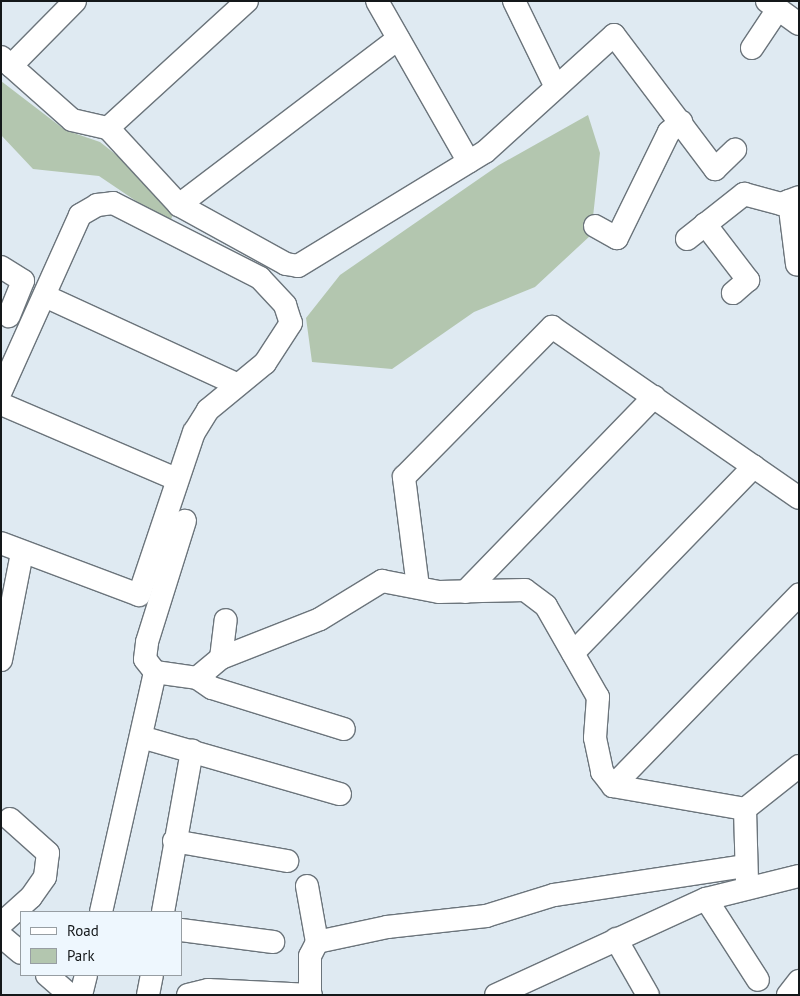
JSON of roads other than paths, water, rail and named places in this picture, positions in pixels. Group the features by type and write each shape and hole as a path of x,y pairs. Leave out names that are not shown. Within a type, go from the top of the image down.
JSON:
{"street":[{"path":"75,1 6,62 72,120 108,128 179,205 286,264 298,266 468,162 614,36 715,169 735,150"},
{"path":"108,128 247,1"},
{"path":"377,1 468,162"},
{"path":"514,1 555,86"},
{"path":"752,48 773,5 799,24"},
{"path":"179,205 398,39"},
{"path":"595,226 617,238 669,132 680,122"},
{"path":"687,239 744,194 781,204 794,199 797,264"},
{"path":"1,391 46,297 80,215 97,205 113,203 260,278 285,305 291,322 280,344 238,385 208,410 194,432 176,479 139,595 1,544"},
{"path":"705,224 748,280 733,293"},
{"path":"1,267 23,280 9,316"},
{"path":"46,297 238,385"},
{"path":"418,587 404,477 552,327 799,498"},
{"path":"465,592 654,397"},
{"path":"1,404 176,479"},
{"path":"573,653 754,466"},
{"path":"185,521 147,642 145,659 155,672 197,678 212,688 344,729"},
{"path":"1,660 22,553"},
{"path":"197,678 220,658 320,620 382,581 465,592 525,590 546,606 598,697 595,738 602,772 612,786 745,809 799,766"},
{"path":"612,786 799,595"},
{"path":"220,658 226,620"},
{"path":"101,911 155,672"},
{"path":"141,737 340,794"},
{"path":"163,911 174,841 192,751"},
{"path":"745,809 747,876"},
{"path":"1,924 31,897 45,877 48,853 10,819"},
{"path":"174,841 287,861"},
{"path":"496,995 524,988 616,939 706,899 747,876"},
{"path":"317,942 387,927 486,916 554,896 747,876 799,876"},
{"path":"188,995 208,990 310,995 310,956 317,942 307,886"},
{"path":"706,899 758,980"},
{"path":"182,930 273,942"},
{"path":"1,936 20,952"},
{"path":"616,939 648,995"},
{"path":"48,976 70,995"},
{"path":"82,995 86,976"},
{"path":"148,995 152,976"},
{"path":"788,995 799,981"}]}
